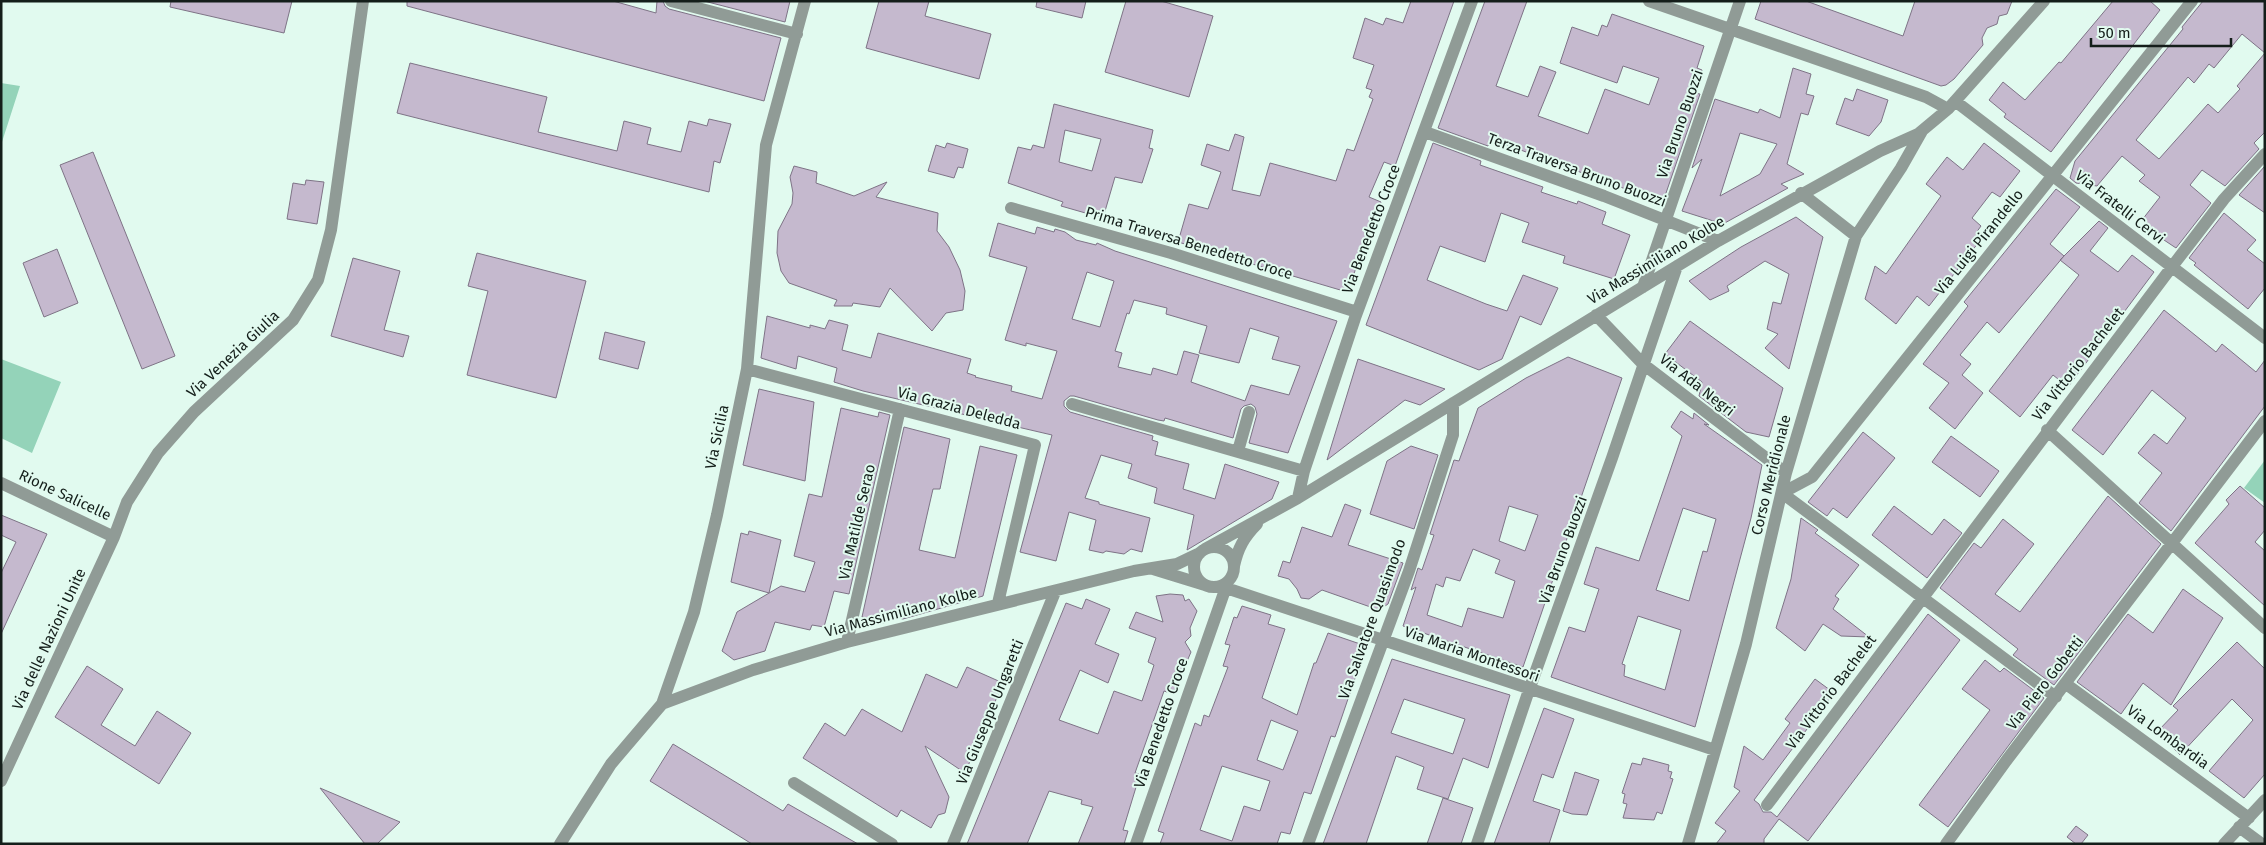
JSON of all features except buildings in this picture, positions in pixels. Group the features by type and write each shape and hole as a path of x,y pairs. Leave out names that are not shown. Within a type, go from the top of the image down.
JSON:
{"street":[{"name":"Via Venezia Giulia","path":"114,537 127,502 158,453 194,412 293,320 318,280 331,230 363,1"},
{"path":"671,1 797,34"},
{"name":"Via Sicilia","path":"560,844 611,764 662,704 694,612 717,516 747,369 766,145 805,1"},
{"name":"Via Benedetto Croce","path":"1298,498 1304,470 1357,312 1472,1"},
{"name":"Via Fratelli Cervi","path":"1649,1 1952,105 2052,176 2265,338"},
{"name":"Via Bruno Buozzi","path":"1643,287 1740,1"},
{"name":"Via Massimiliano Kolbe","path":"662,704 753,670 847,642 998,603 1055,592 1134,571 1177,564 1203,551 1217,541 1261,520 1298,498 1718,240 1801,193 1920,132 1952,105 2044,1"},
{"name":"Via Luigi Pirandello","path":"1782,493 1812,478 2192,1"},
{"name":"Terza Traversa Bruno Buozzi","path":"1425,132 1718,240"},
{"name":"Corso Meridionale","path":"1688,844 1746,644 1786,473 1856,236 1901,168 1920,132"},
{"name":"Via Vittorio Bachelet","path":"1767,805 1923,599 2047,430 2224,199 2265,154"},
{"path":"1801,193 1856,236"},
{"name":"Prima Traversa Benedetto Croce","path":"1011,208 1170,253 1357,312"},
{"name":"Via Bruno Buozzi","path":"1477,844 1529,690 1571,578 1677,266"},
{"name":"Via Ada Negri","path":"1596,315 1644,364 1786,473"},
{"name":"Via Grazia Deledda","path":"747,369 1035,445 998,603"},
{"name":"Via Salvatore Quasimodo","path":"1308,844 1382,640 1409,572 1453,435 1453,403"},
{"path":"1072,404 1304,470"},
{"name":"Via Matilde Serao","path":"847,642 900,409"},
{"path":"1238,451 1249,412"},
{"name":"Via Piero Gobetti","path":"1946,844 2006,761 2265,421"},
{"path":"2047,430 2265,628"},
{"name":"Rione Salicelle","path":"1,483 114,537"},
{"path":"1782,493 2056,697"},
{"name":"Via Massimiliano Kolbe","path":"1153,569 1218,586 1230,578 1238,549 1247,534 1261,520"},
{"name":"Via delle Nazioni Unite","path":"1,781 6,760 114,537"},
{"path":"1218,586 1198,578 1195,571 1194,565 1203,551 1212,547 1225,550 1230,554 1234,566"},
{"name":"Via Benedetto Croce","path":"1216,614 1217,599 1215,594 1218,586"},
{"name":"Via Benedetto Croce","path":"1136,844 1216,614 1218,586"},
{"name":"Via Maria Montessori","path":"1218,586 1715,750"},
{"name":"Via Giuseppe Ungaretti","path":"953,844 1055,592"},
{"name":"Via Lombardia","path":"2066,684 2249,818"},
{"path":"794,783 892,844"},
{"path":"2224,844 2265,800"},
{"path":"2239,827 2262,844"}],"green space":[{"path":"1,83 20,86 1,145"},
{"path":"1,359 61,382 32,453 1,438"},
{"path":"2265,460 2265,503 2244,488"}]}
